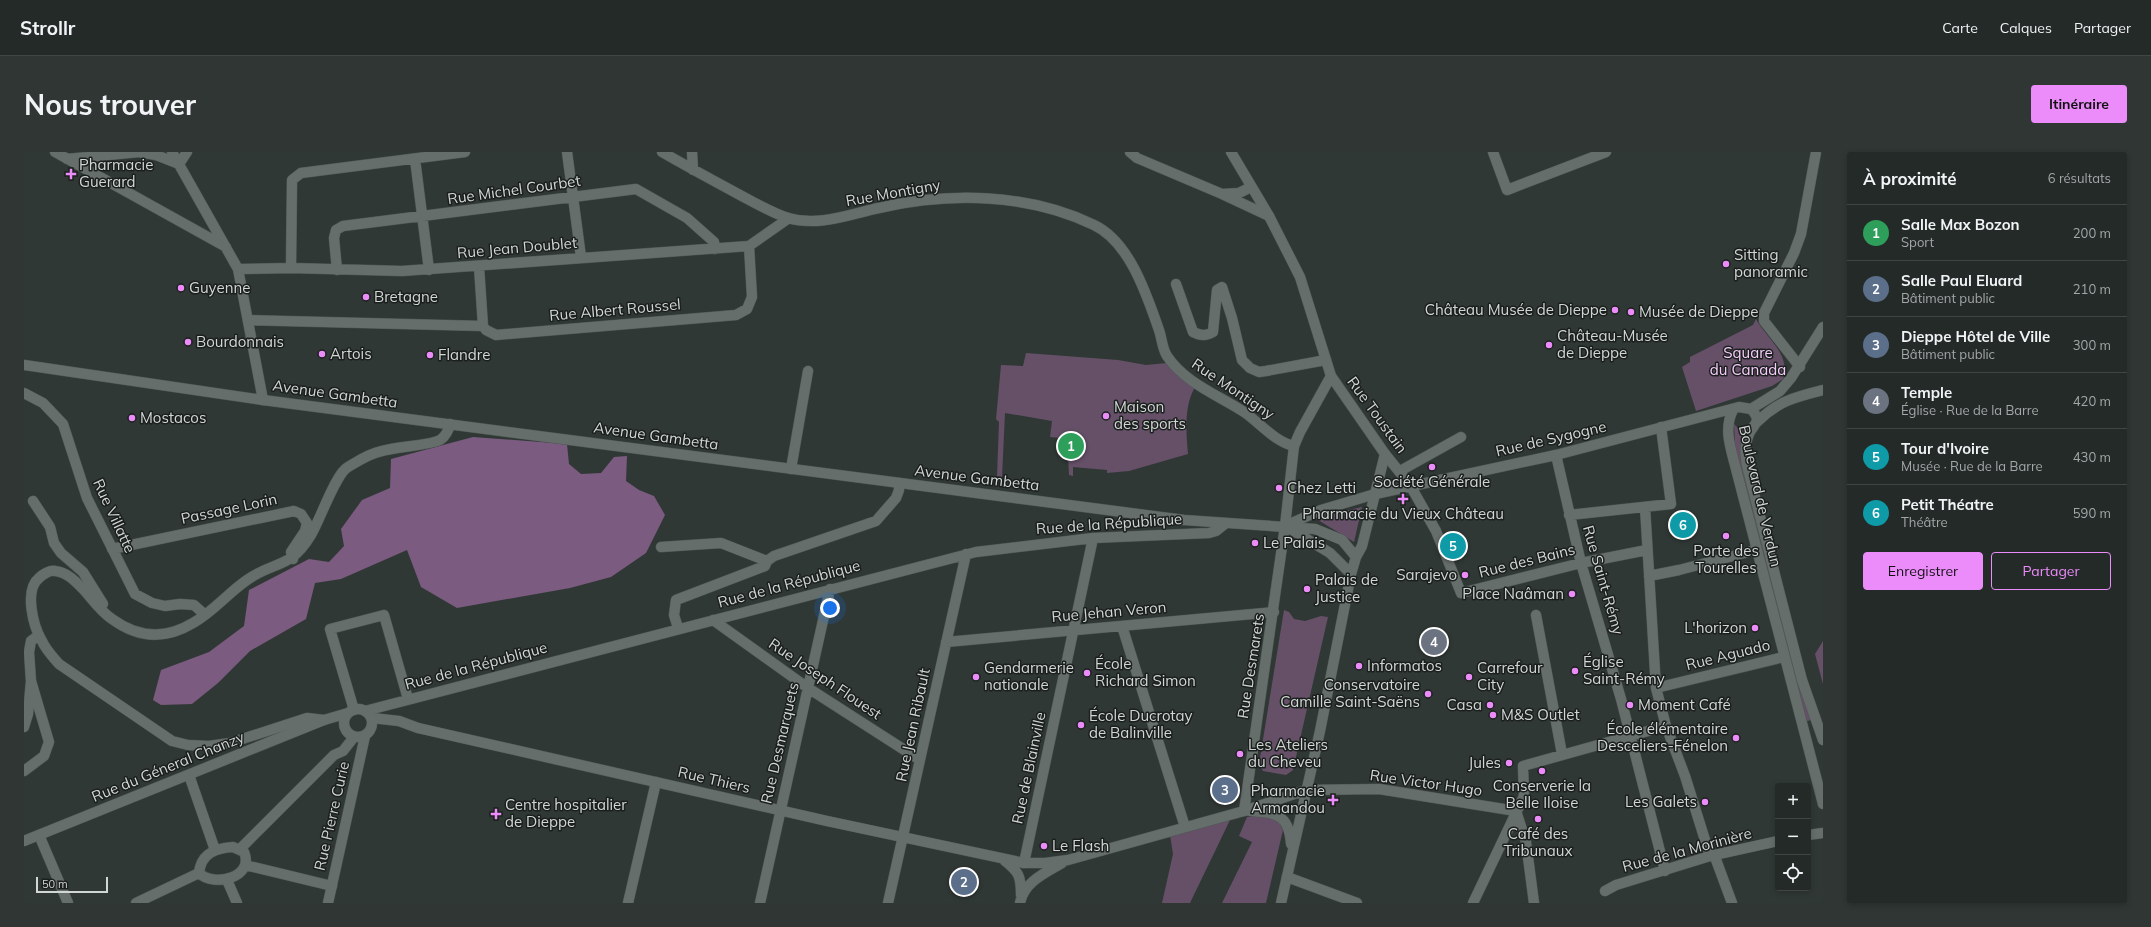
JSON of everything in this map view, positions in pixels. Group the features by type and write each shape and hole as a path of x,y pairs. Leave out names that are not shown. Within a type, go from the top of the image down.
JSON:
{"street":[{"path":"55,152 226,247"},
{"path":"67,159 139,152 156,155 179,164"},
{"path":"172,152 238,269 263,400"},
{"path":"179,164 187,152"},
{"path":"291,268 292,180 296,175 301,173 465,152"},
{"path":"567,152 581,257"},
{"name":"Rue Montigny","path":"662,152 757,204 789,218 814,220 836,219 880,208 931,199 980,198 1040,205 1073,215 1096,226 1118,245 1134,268 1142,284 1166,354 1174,365 1187,378 1245,413 1286,444 1294,446"},
{"path":"692,152 693,170"},
{"path":"1130,152 1137,158 1222,194 1269,216"},
{"name":"Rue Toustain","path":"1231,152 1269,216 1300,277 1331,376 1385,454 1410,485 1436,531 1461,593"},
{"path":"1493,152 1507,190 1606,152"},
{"path":"1800,367 1764,320 1764,313 1794,253 1801,234 1816,152"},
{"path":"415,158 424,217 429,270"},
{"path":"1222,194 1239,193 1251,187"},
{"name":"Rue Michel Courbet","path":"337,270 334,238 336,230 343,226 424,217 573,196 636,189 687,218 714,242 715,249"},
{"name":"Rue Jean Doublet","path":"238,269 291,268 337,270 429,270 479,267 581,257 749,246 789,218"},
{"name":"Rue Albert Roussel","path":"483,326 486,330 496,334 736,315 747,309 752,297 749,246"},
{"path":"248,320 483,326 479,267"},
{"path":"1176,284 1194,332 1200,336 1214,332 1217,290 1222,287 1232,318 1242,360 1250,368 1259,372 1326,360"},
{"path":"1751,409 1780,391 1800,367 1823,327"},
{"name":"Avenue Gambetta","path":"24,365 263,400 1184,520 1315,529 1342,540 1356,557"},
{"path":"791,469 808,371"},
{"name":"Rue Desmarets","path":"1244,811 1274,612 1294,446 1300,432 1331,376"},
{"path":"1757,422 1768,410 1784,401 1823,390"},
{"name":"Rue Villatte","path":"24,393 43,403 63,424 87,498 135,594 152,603 165,606 180,604 194,605 204,614"},
{"name":"Boulevard de Verdun","path":"1823,740 1802,680 1747,466 1745,452 1747,441 1749,433 1757,422 1757,418 1751,409 1744,406 1733,410 1727,423 1736,469 1823,804"},
{"name":"Rue de Sygogne","path":"1285,526 1321,510 1375,494 1410,485 1556,455 1661,427 1733,410"},
{"path":"1717,414 1724,418 1727,423"},
{"path":"354,737 345,728 324,720 307,718 230,743 209,746 188,745 172,741 59,664 48,652 39,635 30,607 29,592 34,582 44,574 54,570 65,574 78,584 111,619 134,632 166,635 194,623 248,579 293,558 302,550 327,504 333,484 345,468 380,451 440,440 449,430 450,424"},
{"path":"1569,516 1671,504 1661,427"},
{"path":"1400,471 1461,437"},
{"path":"1281,903 1351,577 1356,557 1362,546 1385,454"},
{"name":"Rue Saint-Rémy","path":"1556,455 1581,563 1631,737 1665,871"},
{"path":"678,628 674,615 676,600 765,566 767,561 774,556 876,521 896,498 900,490 899,483"},
{"path":"33,501 50,527 54,542 61,553 83,572 93,586 111,619"},
{"path":"1645,507 1656,688 1666,726 1713,857 1732,903"},
{"name":"Passage Lorin","path":"112,548 294,510 301,514 307,523 305,531 291,552 293,558"},
{"path":"1181,533 1184,520"},
{"name":"Rue de la République","path":"368,715 408,699 966,554 1093,538 1181,533 1209,533 1226,523"},
{"path":"1285,526 1330,553 1351,577"},
{"name":"Rue de Blainville","path":"1024,863 1093,538"},
{"path":"661,547 721,543 767,561"},
{"name":"Rue des Bains","path":"1461,593 1581,563 1647,550"},
{"path":"1649,576 1756,550"},
{"path":"1330,553 1341,553 1356,557"},
{"name":"Rue Jean Ribault","path":"888,903 966,554"},
{"name":"Rue Desmarquets","path":"760,903 830,589"},
{"name":"Rue Jehan Veron","path":"946,642 1274,612"},
{"path":"351,712 330,629 384,615 408,699"},
{"path":"1536,615 1562,754"},
{"name":"Rue Joseph Flouest","path":"714,620 808,688 920,760"},
{"path":"1122,626 1185,827"},
{"path":"24,727 28,714 28,652 31,641 39,635"},
{"name":"Rue Aguado","path":"1656,688 1784,657"},
{"path":"24,771 44,756 49,742 28,684"},
{"path":"240,849 334,755 343,751 354,737 368,732 368,715 351,712"},
{"path":"345,728 344,720 351,712"},
{"name":"Rue du Géneral Chanzy","path":"24,841 324,720 351,712"},
{"name":"Rue Thiers","path":"368,715 399,721 418,728 1004,860 1024,863 1045,863 1068,860"},
{"path":"1473,903 1524,796 1523,766 1666,726"},
{"name":"Rue Thiers","path":"368,732 382,727 418,728"},
{"name":"Rue Pierre Curie","path":"328,903 368,732"},
{"path":"189,775 215,850"},
{"path":"628,903 656,782"},
{"name":"Rue Victor Hugo","path":"1068,860 1244,811 1306,790 1379,789 1516,811"},
{"path":"1244,811 1272,813 1285,820 1290,830 1292,855"},
{"path":"1516,811 1526,842 1534,903"},
{"path":"1811,835 1823,833"},
{"path":"39,835 68,903"},
{"name":"Rue de la Morinière","path":"1605,890 1616,885 1713,857 1775,842"},
{"path":"233,847 244,852 246,857 245,865 236,875 227,880 205,879 199,873 202,861 207,855 215,850 233,847"},
{"path":"1004,860 1018,873 1021,878 1020,899"},
{"path":"1020,899 1028,886 1042,874 1068,860"},
{"path":"245,865 332,886"},
{"path":"136,903 199,873"},
{"path":"1287,877 1357,903"},
{"path":"227,880 238,903"}],"green space":[{"name":"Square du Canada","path":"1756,319 1781,354 1785,370 1783,379 1772,386 1696,411 1682,367 1690,362 1690,357 1753,325"},
{"name":"Maison des sports","path":"1026,353 1118,360 1146,365 1167,363 1195,387 1191,394 1187,410 1186,428 1188,454 1129,471 1107,473 1107,470 1073,467 1073,476 1069,475 1068,456 1058,455 1060,438 1050,437 1052,421 1005,413 1002,477 997,476 999,422 996,419 1001,365 1023,366"},
{"path":"1734,424 1739,429 1747,427 1740,446 1744,472 1796,677 1811,720 1804,722 1735,446"},
{"path":"1362,507 1354,542 1318,520 1319,517"},
{"path":"1284,610 1289,612 1294,619 1305,621 1321,616 1328,617 1293,770 1286,775 1263,771 1259,764"},
{"path":"1823,641 1823,684 1815,654"},
{"path":"1271,814 1277,819 1283,830 1266,903 1222,903 1252,842 1239,836 1247,817"},
{"path":"1230,820 1190,903 1162,903 1173,854 1170,835"}],"shaded area":[{"path":"473,437 567,444 569,464 581,474 601,473 614,457 627,456 626,481 639,490 654,496 665,515 646,553 611,577 570,588 457,608 421,587 407,550 341,579 315,583 306,619 250,651 218,683 192,704 161,705 153,700 161,670 209,652 244,626 249,590 309,559 329,562 344,546 341,529 362,500 390,488 391,459"}],"place":[{"name":"Pharmacie Guerard","path":"71,174"},
{"name":"Sitting panoramic","path":"1726,264"},
{"name":"Guyenne","path":"181,288"},
{"name":"Bretagne","path":"366,297"},
{"name":"Château Musée de Dieppe","path":"1615,310"},
{"name":"Musée de Dieppe","path":"1631,312"},
{"name":"Bourdonnais","path":"188,342"},
{"name":"Château-Musée de Dieppe","path":"1549,345"},
{"name":"Artois","path":"322,354"},
{"name":"Flandre","path":"430,355"},
{"name":"Maison des sports","path":"1106,416"},
{"name":"Mostacos","path":"132,418"},
{"name":"Salle Max Bozon","path":"1071,446"},
{"name":"Société Générale","path":"1432,467"},
{"name":"Chez Letti","path":"1279,488"},
{"name":"Pharmacie du Vieux Château","path":"1403,499"},
{"name":"Petit Théatre","path":"1683,525"},
{"name":"Porte des Tourelles","path":"1726,536"},
{"name":"Le Palais","path":"1255,543"},
{"name":"Tour d'Ivoire","path":"1453,546"},
{"name":"Sarajevo","path":"1465,575"},
{"name":"Palais de Justice","path":"1307,589"},
{"name":"Place Naâman","path":"1572,594"},
{"name":"L'horizon","path":"1755,628"},
{"name":"Temple","path":"1434,642"},
{"name":"Informatos","path":"1359,666"},
{"name":"Église Saint-Rémy","path":"1575,671"},
{"name":"École Richard Simon","path":"1087,673"},
{"name":"Gendarmerie nationale","path":"976,677"},
{"name":"Carrefour City","path":"1469,677"},
{"name":"Conservatoire Camille Saint-Saëns","path":"1428,694"},
{"name":"Casa","path":"1490,705"},
{"name":"Moment Café","path":"1630,705"},
{"name":"M&S Outlet","path":"1493,715"},
{"name":"École Ducrotay de Balinville","path":"1081,725"},
{"name":"École élémentaire Desceliers-Fénelon","path":"1736,738"},
{"name":"Les Ateliers du Cheveu","path":"1240,754"},
{"name":"Jules","path":"1509,763"},
{"name":"Conserverie la Belle Iloise","path":"1542,771"},
{"name":"Dieppe Hôtel de Ville","path":"1225,790"},
{"name":"Pharmacie Armandou","path":"1333,800"},
{"name":"Les Galets","path":"1705,802"},
{"name":"Centre hospitalier de Dieppe","path":"496,814"},
{"name":"Café des Tribunaux","path":"1538,819"},
{"name":"Le Flash","path":"1044,846"},
{"name":"Salle Paul Eluard","path":"964,882"}]}
